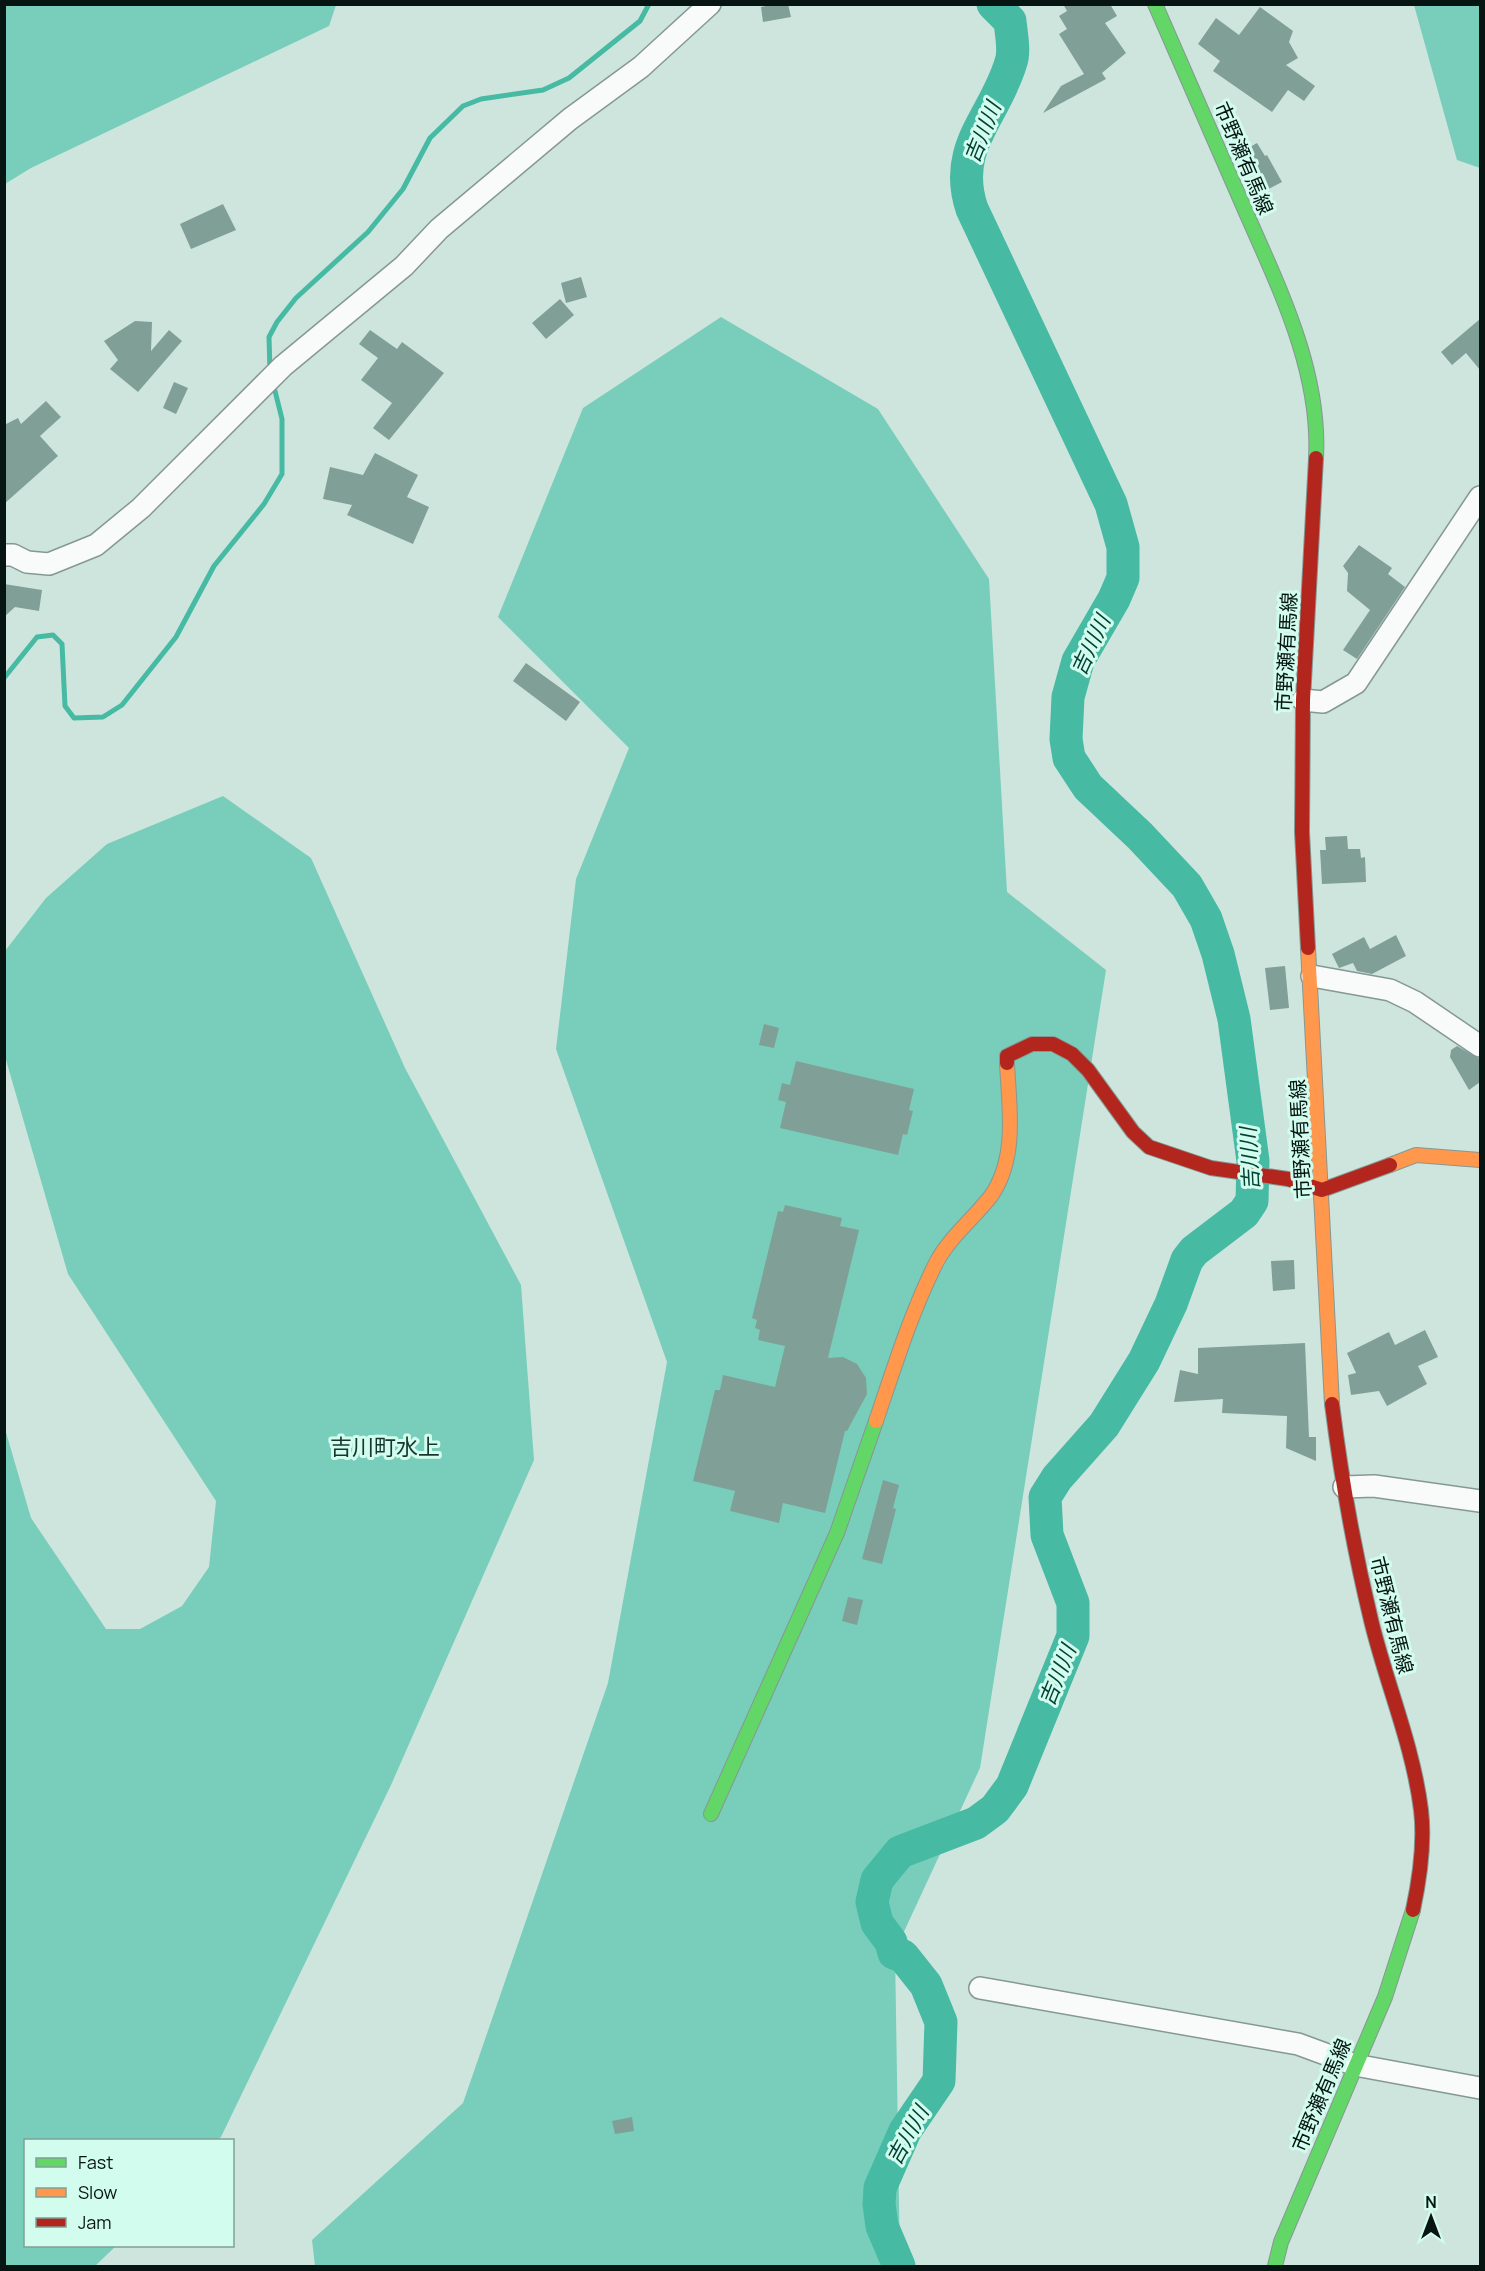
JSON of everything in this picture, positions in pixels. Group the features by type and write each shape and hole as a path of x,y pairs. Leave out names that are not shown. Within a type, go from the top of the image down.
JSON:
{"main road":[{"name":"市野瀬有馬線","path":"1155,4 1278,286 1299,342 1311,395 1317,443 1303,700 1302,832 1312,976 1332,1406 1344,1487 1371,1622 1409,1752 1421,1811 1421,1872 1410,1927 1385,1997 1281,2242 1275,2266"},
{"path":"711,1814 837,1533 904,1341 937,1261 991,1195 1005,1171 1010,1137 1007,1056 1023,1045 1046,1043 1065,1049 1083,1061 1117,1112 1147,1146 1158,1152 1226,1172 1302,1180 1322,1190 1416,1155 1480,1160"}],"street":[{"path":"4,555 13,555 27,562 49,564 96,544 141,508 283,366 404,266 439,229 570,119 641,67 710,4"},
{"path":"1303,700 1323,702 1356,683 1480,497"},
{"path":"1312,976 1390,990 1415,1002 1480,1046"},
{"path":"1344,1487 1374,1486 1480,1500"},
{"path":"981,1988 1298,2044 1355,2065 1480,2088"}],"green space":[{"path":"4,5 336,5 329,26 31,168 5,184"},
{"path":"1414,5 1480,5 1480,168 1457,160"},
{"path":"721,317 878,409 989,579 1007,892 1106,970 980,1768 895,1951 900,2266 315,2266 312,2240 463,2103 608,1683 667,1362 556,1049 576,879 629,748 498,617 583,408"},
{"path":"223,796 311,858 405,1068 521,1285 534,1460 391,1785 221,2137 218,2139 24,2139 24,2247 115,2247 95,2266 5,2266 5,1429 31,1518 106,1629 140,1629 182,1606 209,1567 216,1501 68,1274 6,1060 5,951 46,898 107,844"}],"building":[{"path":"788,4 791,17 763,22 761,7"},
{"path":"1063,4 1110,4 1117,16 1105,23 1126,53 1102,73 1106,79 1043,113 1061,86 1084,74 1059,34 1067,29 1059,16 1067,11"},
{"path":"1260,7 1293,31 1289,42 1298,58 1286,65 1315,86 1304,101 1288,90 1272,112 1213,71 1220,61 1198,44 1216,18 1239,35"},
{"path":"1257,143 1265,156 1267,155 1282,182 1265,191 1243,151"},
{"path":"223,204 236,230 191,249 180,224"},
{"path":"581,277 587,297 566,303 561,283"},
{"path":"560,299 574,315 546,339 532,323"},
{"path":"1480,319 1480,370 1466,353 1452,365 1441,352"},
{"path":"135,321 152,322 151,351 169,330 182,341 138,392 110,369 118,360 104,341"},
{"path":"370,330 397,349 402,342 444,373 389,440 373,428 392,403 361,380 378,358 359,344"},
{"path":"174,382 188,388 176,414 163,408"},
{"path":"46,401 61,417 40,436 58,456 4,504 4,425 18,418 21,424"},
{"path":"375,453 418,475 407,497 429,507 413,544 347,515 352,505 323,499 330,467 363,475"},
{"path":"1359,545 1392,568 1388,574 1405,587 1357,659 1343,650 1370,610 1347,591 1348,573 1343,566"},
{"path":"4,584 42,590 39,611 15,607 4,617"},
{"path":"526,663 580,702 566,721 513,681"},
{"path":"1347,836 1348,849 1360,849 1361,858 1365,857 1366,882 1322,884 1320,850 1326,850 1325,837"},
{"path":"1396,935 1406,956 1372,974 1357,971 1353,963 1339,968 1332,954 1364,937 1370,949"},
{"path":"1285,966 1289,1008 1270,1010 1265,968"},
{"path":"764,1024 779,1028 774,1048 759,1045"},
{"path":"1457,1046 1480,1059 1480,1082 1469,1090 1450,1057 1451,1050"},
{"path":"796,1061 914,1089 909,1110 913,1111 907,1135 903,1134 898,1155 780,1128 786,1102 778,1100 782,1083 790,1085"},
{"path":"785,1205 842,1218 840,1226 859,1230 828,1358 843,1357 857,1364 866,1378 867,1394 845,1431 825,1513 783,1503 779,1523 730,1511 735,1491 693,1481 715,1390 720,1390 723,1375 775,1387 785,1346 758,1340 760,1330 755,1328 757,1320 752,1318 778,1211 783,1212"},
{"path":"1294,1260 1295,1289 1273,1291 1271,1261"},
{"path":"1425,1330 1438,1357 1418,1366 1427,1384 1387,1406 1379,1391 1351,1395 1348,1375 1356,1373 1347,1353 1389,1332 1395,1345"},
{"path":"1305,1343 1309,1437 1316,1437 1316,1461 1286,1448 1287,1416 1222,1413 1223,1399 1174,1402 1180,1370 1198,1374 1198,1348"},
{"path":"883,1480 899,1485 893,1508 896,1509 882,1564 862,1559"},
{"path":"848,1597 863,1600 857,1625 842,1621"},
{"path":"632,2117 634,2131 615,2134 612,2121"}],"waterway":[{"path":"270,371 269,337 277,322 296,298 368,232 403,189 430,138 463,106 481,99 543,90 569,78 640,21 649,4"},
{"name":"吉川川","path":"899,2266 882,2226 879,2204 880,2188 905,2131 939,2081 941,2022 926,1985 903,1956 894,1953 891,1942 877,1923 872,1902 877,1880 900,1852 976,1823 995,1809 1012,1786 1073,1636 1073,1603 1047,1535 1045,1497 1057,1478 1104,1425 1144,1361 1171,1304 1187,1260 1194,1251 1244,1213 1252,1201 1253,1161 1234,1019 1218,954 1206,919 1187,886 1140,836 1088,787 1069,758 1066,739 1068,697 1078,661 1114,599 1123,578 1123,547 1111,504 972,209 967,187 967,168 971,150 1004,82 1013,53 1010,21 993,4"},
{"path":"4,678 37,637 53,635 62,644 65,706 74,718 103,717 122,705 176,637 214,566 264,504 282,474 282,419 273,383"}],"traffic: fast":[{"path":"1155,4 1294,326 1311,391 1316,424 1316,458"},
{"path":"711,1814 837,1533 876,1421"},
{"path":"1275,2266 1281,2242 1385,1997 1413,1910"}],"traffic: slow":[{"path":"1308,948 1332,1404"},
{"path":"876,1421 911,1321 936,1263 941,1254 991,1196 1000,1181 1010,1131 1007,1063"},
{"path":"1390,1165 1416,1155 1480,1160"}],"traffic: jam":[{"path":"1308,948 1302,832 1303,700 1316,458"},
{"path":"1007,1063 1007,1056 1032,1044 1053,1044 1072,1054 1088,1070 1133,1132 1149,1147 1211,1168 1288,1179 1322,1190 1390,1165"},
{"path":"1332,1404 1348,1513 1365,1594 1377,1644 1406,1738 1421,1810 1420,1873 1413,1910"}],"district":[{"name":"吉川町水上","path":"385,1447"}]}
